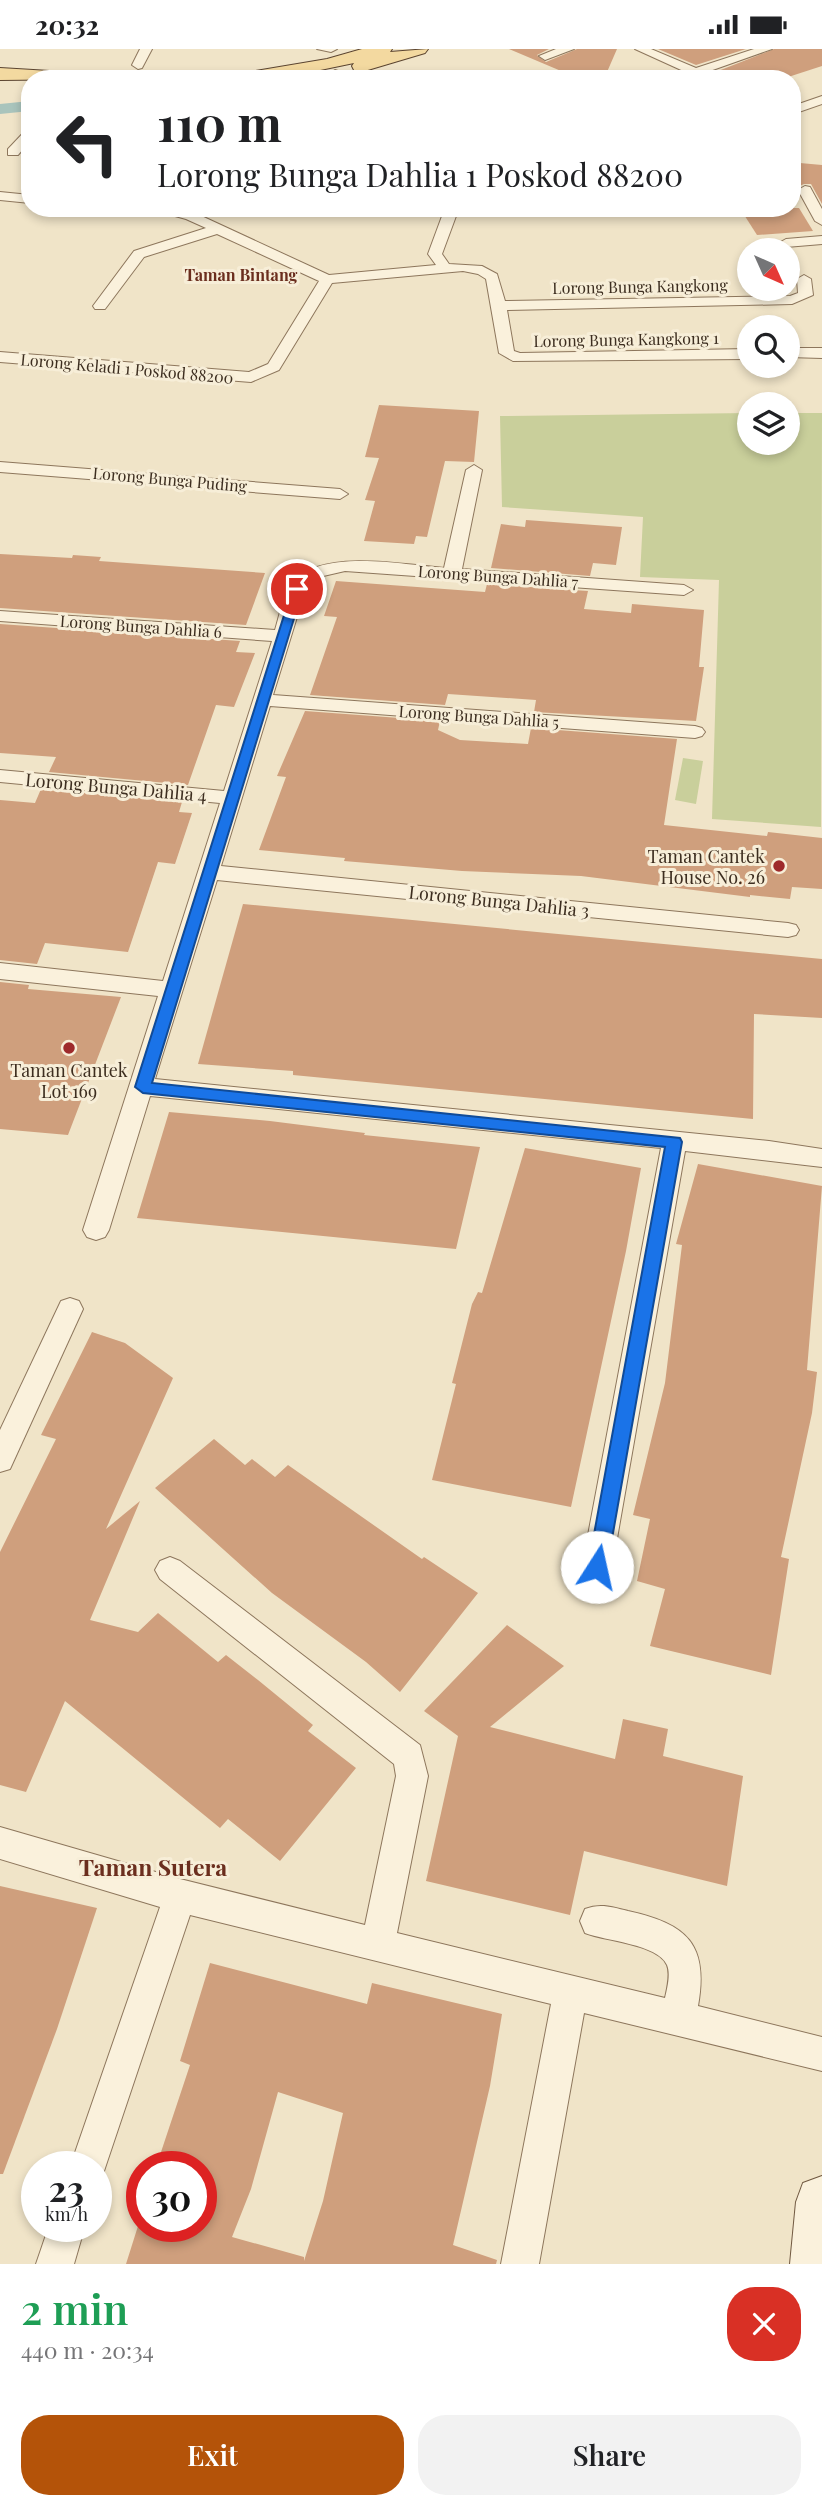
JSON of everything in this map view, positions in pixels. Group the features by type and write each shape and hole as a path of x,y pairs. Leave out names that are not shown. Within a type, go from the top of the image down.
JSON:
{"main road":[{"path":"295,70 383,49"},
{"path":"358,70 419,49"},
{"path":"0,74 21,75"},
{"path":"0,93 21,94"}],"street":[{"path":"138,65 146,49"},
{"path":"323,49 331,49"},
{"path":"545,56 568,49"},
{"path":"641,49 691,70"},
{"path":"702,70 766,49"},
{"path":"801,108 822,100"},
{"path":"801,113 818,118"},
{"path":"13,152 21,143"},
{"path":"801,190 822,191"},
{"path":"801,193 822,221"},
{"path":"0,197 21,198"},
{"path":"192,217 327,279 404,274 444,268"},
{"path":"444,268 435,258 435,254 449,217"},
{"path":"100,306 139,254 218,229"},
{"path":"800,242 822,240"},
{"name":"Lorong Bunga Kangkong 1","path":"444,268 474,268 492,277 507,353 518,358 737,354"},
{"name":"Lorong Keladi 1 Poskod 88200","path":"0,357 251,377 274,367 327,279"},
{"name":"Lorong Bunga Kangkong","path":"499,306 792,300 806,295 804,279"},
{"path":"800,353 822,353"},
{"name":"Lorong Bunga Puding","path":"0,467 340,493"},
{"path":"452,573 474,470"},
{"name":"Lorong Bunga Dahlia 7","path":"283,636 297,589 313,573 345,566 684,590"},
{"name":"Lorong Bunga Dahlia 6","path":"0,616 283,636"},
{"path":"96,1230 211,872 283,636"},
{"name":"Lorong Bunga Dahlia 5","path":"264,700 695,732"},
{"name":"Lorong Bunga Dahlia 4","path":"0,776 232,798"},
{"name":"Lorong Bunga Dahlia 3","path":"211,872 788,930"},
{"path":"0,971 172,990"},
{"path":"143,1087 769,1150 822,1158"},
{"path":"597,1567 674,1142"},
{"path":"769,1150 822,1149"},
{"path":"769,1150 822,1165"},
{"path":"0,1459 70,1309"},
{"path":"170,1570 408,1756 412,1776 378,1943"},
{"path":"0,1843 180,1896 822,2054"},
{"path":"93,2151 180,1896"},
{"path":"597,1921 659,1937 670,1942 678,1951 684,1963 679,2018"},
{"path":"520,2264 571,1991"},
{"path":"817,2264 822,2202"},
{"path":"55,2264 63,2242"}],"green space":[{"path":"737,413 737,455 800,455 800,413 822,413 821,827 712,819 719,580 640,577 643,517 502,507 500,416"},
{"path":"683,758 703,761 696,804 675,800"}],"building":[{"path":"509,49 549,49 537,55 546,62 577,49 617,49 608,70 559,70"},
{"path":"658,49 746,49 696,65"},
{"path":"774,49 822,49 822,66 801,73 801,70 721,70"},
{"path":"801,163 822,165 822,204 811,184 801,185"},
{"path":"801,211 813,231 757,235 745,217 801,217"},
{"path":"379,405 479,411 474,462 445,461 427,537 416,536 414,544 364,541 375,501 365,500 379,458 365,457"},
{"path":"526,520 622,527 616,565 593,563 590,576 491,568 501,524 525,527"},
{"path":"0,554 101,557 99,561 265,573 246,625 0,608"},
{"path":"336,581 485,592 487,584 588,591 584,609 631,613 632,604 704,610 699,667 704,667 696,721 534,712 536,700 448,694 445,705 310,695 337,617 324,616"},
{"path":"0,624 240,641 236,652 255,653 234,707 216,705 188,785 49,772 56,757 0,753"},
{"path":"305,711 440,721 438,730 460,740 528,744 531,728 677,739 664,825 767,836 768,832 822,838 822,889 792,887 790,899 750,897 581,876 462,871 344,861 345,858 259,850 286,777 277,776"},
{"path":"41,789 182,802 179,812 192,813 175,864 158,862 128,952 45,943 37,964 0,960 0,800 35,803"},
{"path":"243,904 822,959 822,1018 754,1014 753,1119 293,1075 293,1071 198,1064"},
{"path":"0,982 29,985 28,989 121,997 68,1135 0,1129"},
{"path":"169,1112 270,1121 365,1133 364,1135 480,1147 456,1249 137,1218"},
{"path":"525,1148 641,1168 571,1507 432,1480 456,1384 452,1383 472,1304 478,1292 482,1293"},
{"path":"698,1164 822,1186 807,1370 817,1372 812,1413 781,1557 789,1559 771,1675 650,1646 665,1589 637,1581 650,1519 633,1515 665,1383 682,1245 676,1244"},
{"path":"92,1332 125,1343 173,1378 106,1529 140,1501 90,1620 138,1632 158,1613 218,1662 226,1655 258,1680 313,1725 308,1731 356,1768 280,1861 228,1819 220,1828 65,1701 26,1792 0,1785 0,1552 56,1439 41,1435"},
{"path":"214,1439 245,1465 252,1459 275,1477 288,1465 422,1559 424,1557 478,1593 400,1692 366,1662 272,1593 155,1488"},
{"path":"507,1625 564,1666 490,1727 615,1759 623,1719 668,1729 663,1756 743,1776 727,1886 584,1851 570,1915 426,1881 458,1736 424,1711"},
{"path":"0,1886 97,1908 57,2029 3,2174 0,2174"},
{"path":"210,1963 367,2004 372,1983 502,2014 490,2086 453,2245 497,2260 496,2264 126,2264 133,2242 217,2242 217,2151 161,2151 190,2065 180,2061","holes":["278,2092 343,2113 323,2201 304,2261 304,2257 232,2237 251,2189"]}],"waterway":[{"path":"0,109 21,107"}],"place":[{"name":"Taman Cantek House No. 26","path":"779,866"},
{"name":"Taman Cantek Lot 169","path":"69,1048"}],"district":[{"name":"Taman Bintang","path":"241,274"},
{"name":"Taman Sutera","path":"153,1866"}],"route":[{"path":"297,589 143,1087 674,1142 597,1567"}]}
